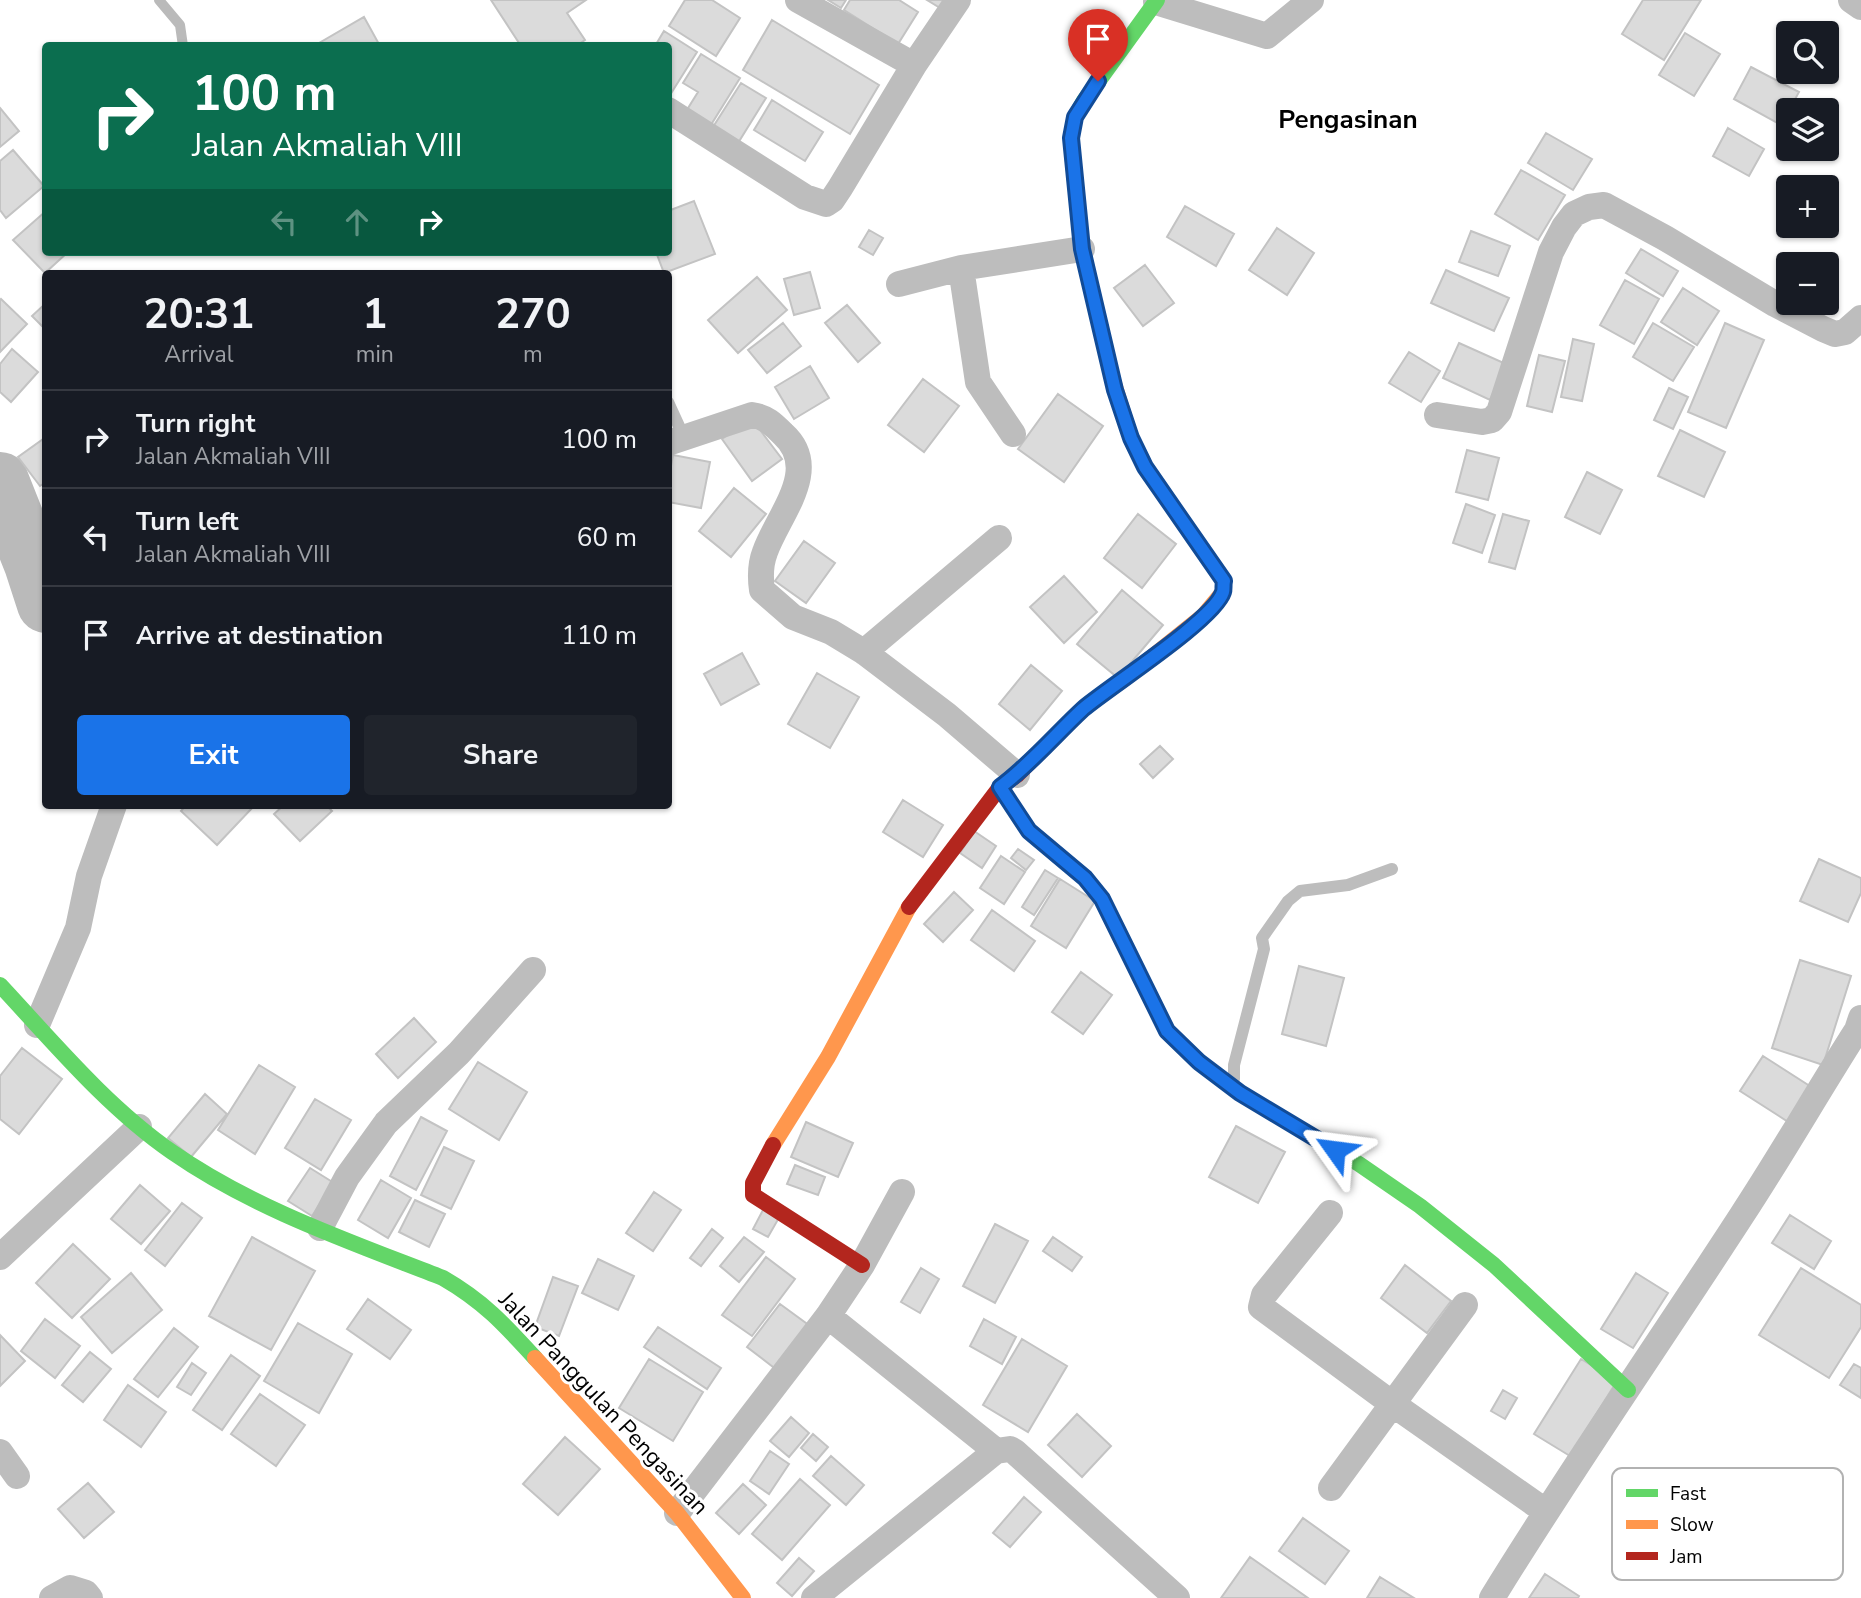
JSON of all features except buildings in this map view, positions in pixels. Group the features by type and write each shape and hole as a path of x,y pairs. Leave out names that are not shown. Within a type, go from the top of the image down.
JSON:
{"street":[{"path":"798,0 914,65"},
{"path":"672,113 805,197 825,204 832,200 841,188 914,65 958,0"},
{"path":"862,1265 754,1195 753,1183 762,1162 828,1057 907,910 1009,781 1084,708 1203,617 1223,592 1224,581 1145,467 1131,438 1115,390 1082,249 1071,138 1075,117 1154,1 1267,36 1311,0"},
{"path":"1851,0 1861,7"},
{"path":"1437,415 1482,422 1492,420 1499,412 1551,252 1574,214 1589,207 1604,205 1775,304 1835,334 1845,332 1861,318"},
{"path":"899,284 961,268 1082,249"},
{"path":"961,268 978,382 1013,434"},
{"path":"676,440 752,415 764,417 792,442 800,461 799,478 765,551 760,573 762,590 793,617 831,632 864,652 947,715 1009,781 1029,831 1085,878 1102,899 1167,1031 1199,1062 1240,1093 1359,1164 1420,1206 1494,1265 1628,1390"},
{"path":"864,652 999,538"},
{"path":"37,1025 78,928 89,876 113,809"},
{"path":"320,1228 347,1177 386,1124 458,1053 533,970"},
{"name":"Jalan Panggulan Pengasinan","path":"0,985 139,1127 172,1152 241,1195 443,1278 491,1310 677,1513 743,1598"},
{"path":"1492,1598 1545,1511 1628,1390 1817,1098 1857,1030 1861,1018"},
{"path":"0,1257 139,1127"},
{"path":"677,1513 828,1316 862,1265 902,1192"},
{"path":"1330,1213 1264,1295 1261,1307 1545,1511"},
{"path":"1331,1488 1465,1305"},
{"path":"828,1316 996,1451"},
{"path":"814,1598 996,1451 1004,1448 1015,1452 1177,1598"},
{"path":"0,1452 18,1476"},
{"path":"52,1598 70,1588 86,1593 90,1598"}],"lane":[{"path":"672,421 676,440"},
{"path":"1240,1093 1234,1081 1234,1065 1264,949 1262,938 1288,901 1300,891 1348,885 1392,869"}],"waterway":[{"path":"159,0 180,25 182,42"},
{"path":"0,481 42,592"}],"traffic: fast":[{"path":"1113,380 1082,249 1071,138 1075,117 1084,101 1157,0"},
{"path":"1000,787 1029,831 1085,878 1102,899 1167,1031 1199,1062 1240,1093 1359,1164 1420,1206 1494,1265 1628,1390"},
{"path":"0,985 103,1095 172,1152 236,1191 304,1223 443,1278 470,1295 492,1314 535,1358"}],"traffic: slow":[{"path":"1040,752 1084,708 1203,616 1223,592 1224,581 1145,467 1131,438 1113,380"},
{"path":"773,1145 828,1057 909,907"},
{"path":"535,1358 677,1513 743,1598"}],"traffic: jam":[{"path":"909,907 1000,787 1017,775 1040,752"},
{"path":"773,1145 753,1183 753,1195 862,1265"}],"district":[{"name":"Pengasinan","path":"1348,119"}],"route":[{"path":"1098,81 1075,117 1071,138 1082,249 1115,390 1131,438 1145,467 1224,581 1223,592 1203,617 1084,708 1017,775 1000,787 1029,831 1085,878 1102,899 1167,1031 1199,1062 1240,1093 1335,1150"}]}
